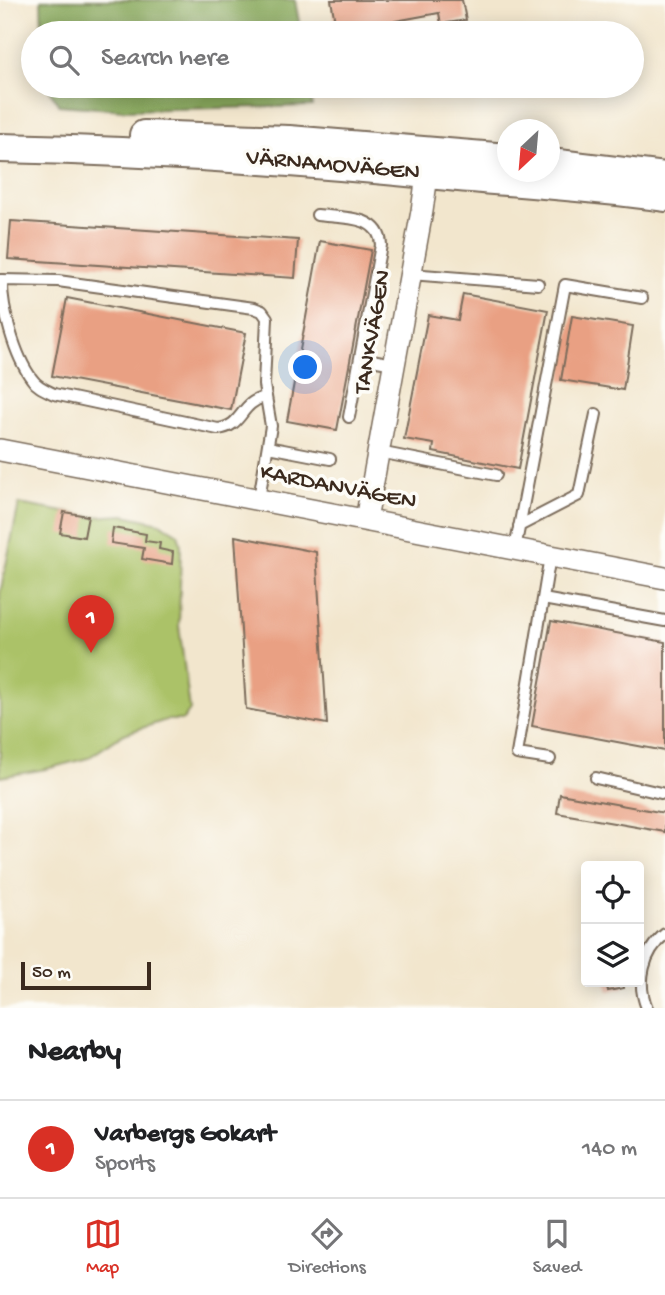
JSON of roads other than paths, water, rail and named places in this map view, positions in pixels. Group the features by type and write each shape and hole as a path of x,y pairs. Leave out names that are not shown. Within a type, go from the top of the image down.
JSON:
{"main road":[{"name":"VÄRNAMOVÄGEN","path":"0,133 192,135 384,146 428,163 665,197"},
{"name":"VÄRNAMOVÄGEN","path":"0,148 140,152 383,169 497,159"},
{"path":"560,164 665,177"}],"street":[{"name":"TANKVÄGEN","path":"366,520 428,163"},
{"name":"KARDANVÄGEN","path":"0,450 665,578"}],"lane":[{"path":"317,215 366,221 381,235 349,417"},
{"path":"410,274 537,284"},
{"path":"259,499 271,417 265,397 267,318 262,311 58,281 1,280 3,310 25,369 39,387 54,394 218,429 234,424 248,404 265,397"},
{"path":"515,549 565,285 642,298"},
{"path":"360,358 394,364"},
{"path":"519,526 579,495 596,414"},
{"path":"268,447 330,459"},
{"path":"379,452 496,475"},
{"path":"550,556 517,754 550,759"},
{"path":"543,599 665,621"},
{"path":"596,778 665,794"},
{"path":"647,1008 642,982 643,967 654,946 665,934"}],"place":[{"name":"Varbergs Gokart","path":"91,653"}]}
